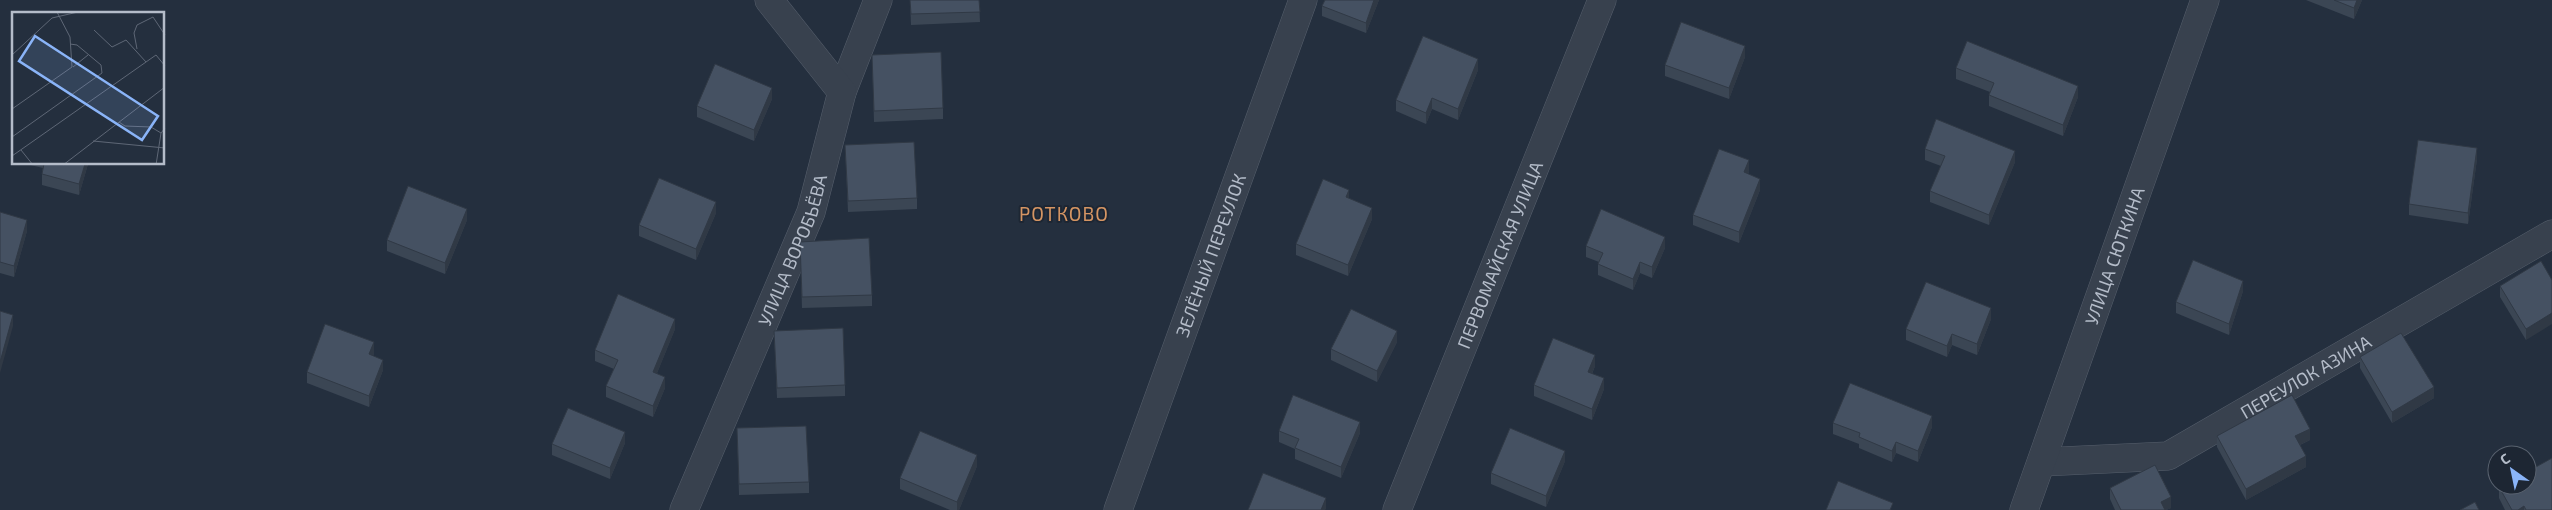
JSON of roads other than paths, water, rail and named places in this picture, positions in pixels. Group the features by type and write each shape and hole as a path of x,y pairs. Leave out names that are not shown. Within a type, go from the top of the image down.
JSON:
{"street":[{"path":"769,0 842,92"},
{"name":"УЛИЦА ВОРОБЬЁВА","path":"684,510 810,212 842,92 878,0"},
{"name":"ЗЕЛЁНЫЙ ПЕРЕУЛОК","path":"1118,510 1303,0"},
{"name":"ПЕРВОМАЙСКАЯ УЛИЦА","path":"1397,510 1602,0"},
{"name":"УЛИЦА СЮТКИНА","path":"2024,510 2205,0"},
{"name":"ПЕРЕУЛОК АЗИНА","path":"2042,462 2168,456 2552,234"}],"district":[{"name":"РОТКОВО","path":"1064,213"}]}
